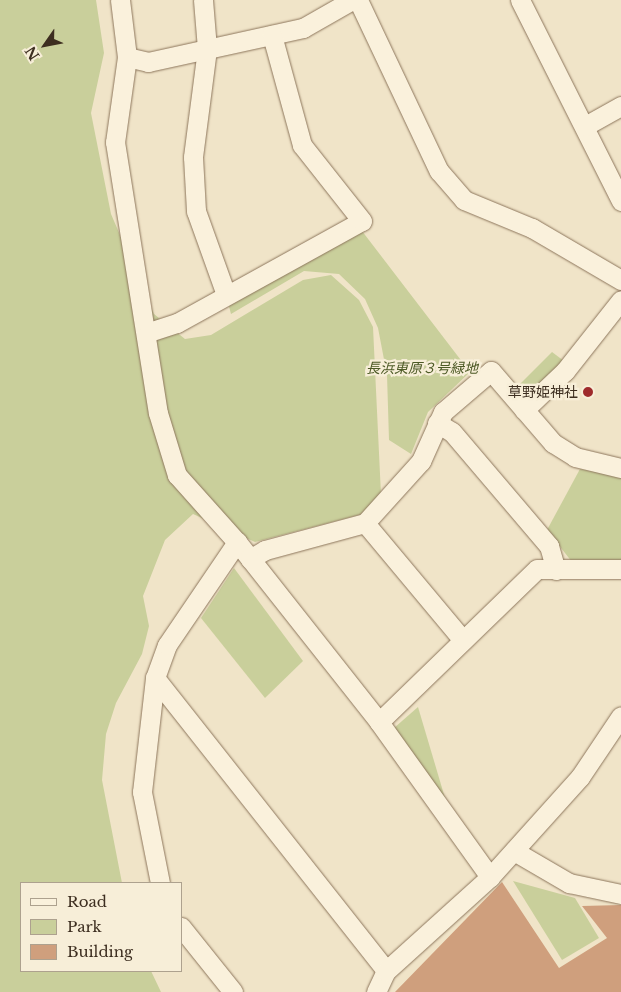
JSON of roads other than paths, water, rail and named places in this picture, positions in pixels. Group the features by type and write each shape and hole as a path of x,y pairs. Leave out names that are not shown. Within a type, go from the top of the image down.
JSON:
{"street":[{"path":"120,0 127,57 115,142 149,332 158,414 177,475 237,542 379,722 490,877"},
{"path":"203,0 207,49 193,157 196,212 226,296"},
{"path":"127,57 148,62 303,28 352,0"},
{"path":"358,0 438,171 464,200 532,228 621,280"},
{"path":"520,0 585,126 621,201"},
{"path":"149,332 177,323 362,221 302,145 272,35"},
{"path":"585,126 621,106"},
{"path":"524,410 565,371 621,300"},
{"path":"250,559 265,550 365,523 421,461 437,423 491,371 553,443 575,457 621,468"},
{"path":"437,423 452,432 550,546 556,570"},
{"path":"365,523 461,638"},
{"path":"160,882 142,792 155,678 167,645 237,542"},
{"path":"379,722 461,638 537,570 621,570"},
{"path":"155,678 386,971"},
{"path":"376,992 386,971 490,877 580,777 621,716"},
{"path":"514,851 569,883 621,894"},
{"path":"182,927 233,992"}],"place":[{"name":"草野姫神社","path":"588,392"}],"park label":[{"name":"長浜東原３号緑地","path":"422,368"}]}
